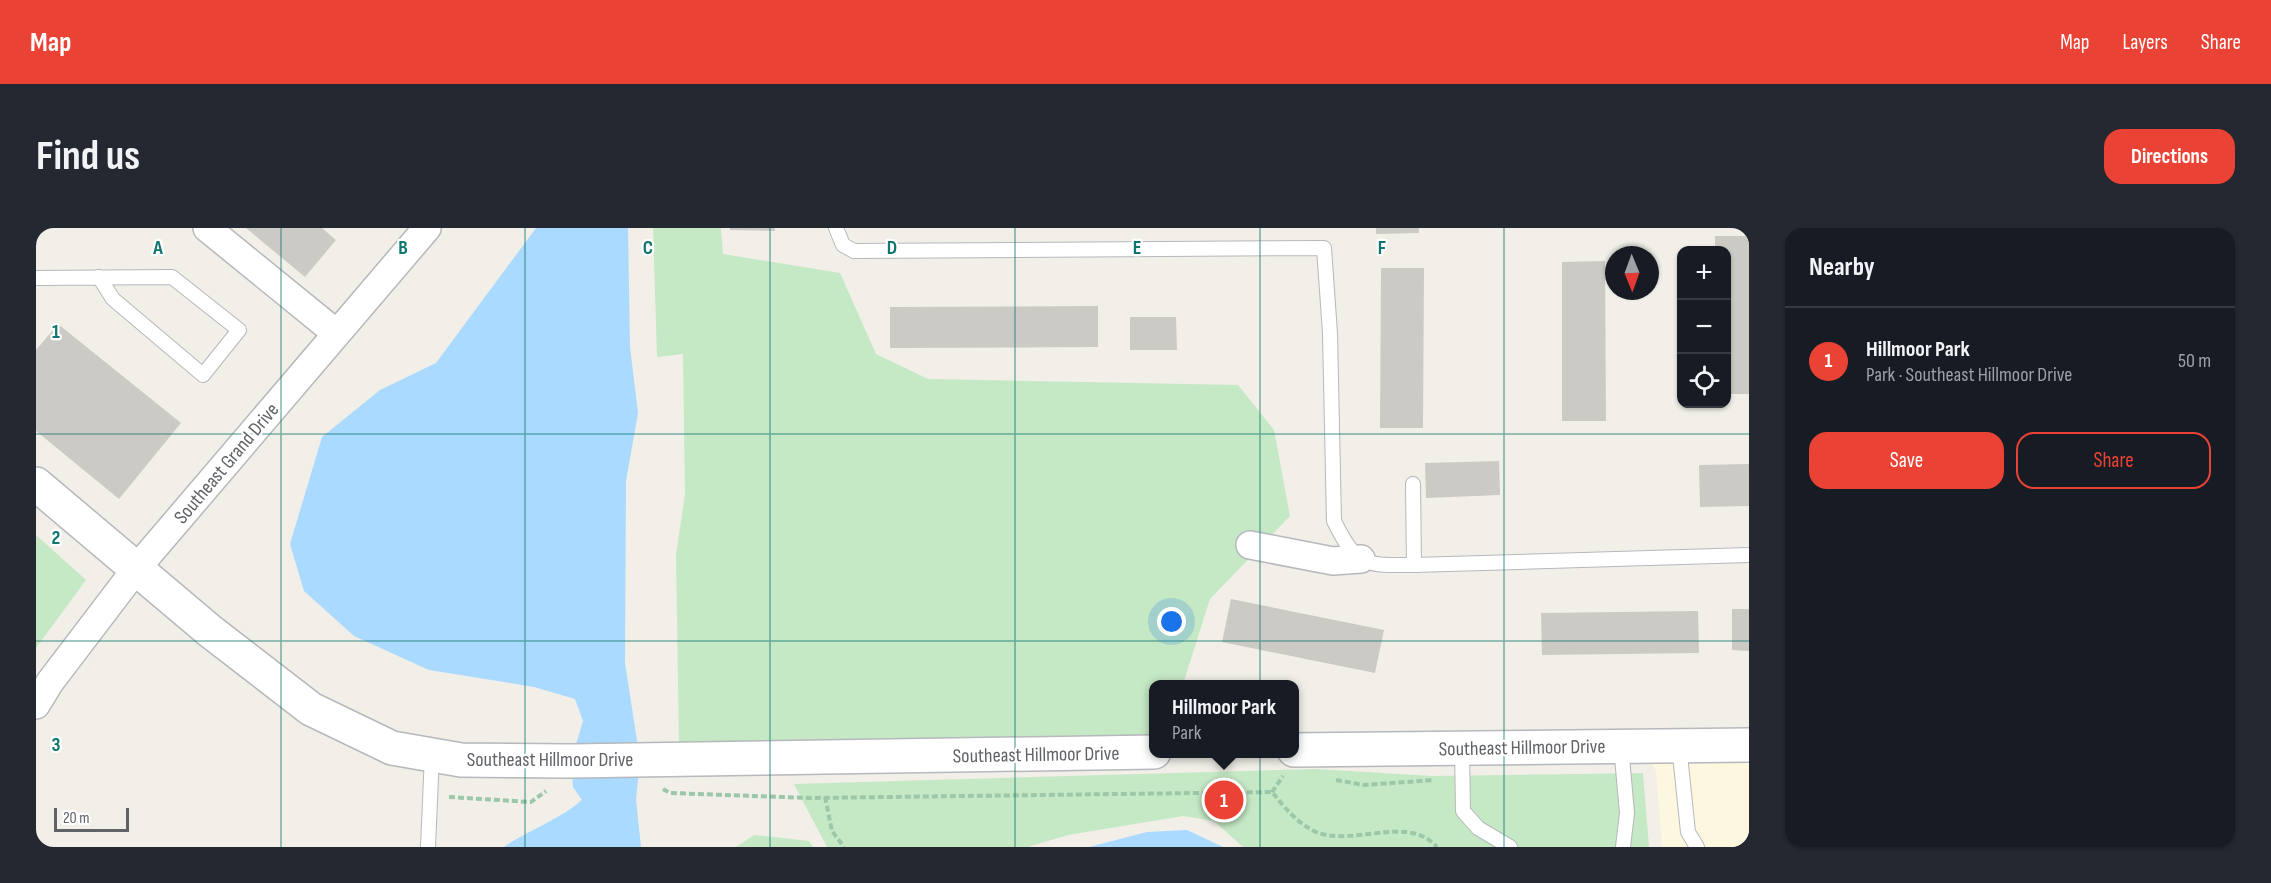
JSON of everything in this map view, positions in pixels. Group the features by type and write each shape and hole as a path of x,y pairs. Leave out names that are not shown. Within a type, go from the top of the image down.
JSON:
{"street":[{"path":"207,228 336,333"},
{"name":"Southeast Grand Drive","path":"36,705 50,682 136,569 336,333 416,232"},
{"name":"Southeast Hillmoor Drive","path":"36,484 210,631 311,709 392,748 461,760 562,773 648,772 1149,752"},
{"path":"1250,545 1333,561 1361,559"},
{"name":"Southeast Hillmoor Drive","path":"1291,763 1462,748 1749,745"}],"lane":[{"path":"836,228 843,245 854,251 1324,248 1330,333 1334,522 1347,548 1361,559 1376,565 1414,565 1749,555"},
{"path":"38,280 99,277 172,277 239,330 203,375 113,298 99,277"},
{"path":"1413,484 1414,565"},
{"path":"1679,745 1688,832 1697,847"},
{"path":"1621,746 1627,813 1623,847"},
{"path":"1462,748 1462,811 1478,828 1510,847"},
{"path":"428,847 432,755"}],"path":[{"path":"1272,792 1291,763"},
{"path":"648,772 670,794 825,797 1272,792"},
{"path":"445,795 531,802 562,773"},
{"path":"1330,779 1364,785 1434,780"},
{"path":"1272,792 1282,807 1316,832 1346,838 1409,833 1430,839 1437,847"},
{"path":"825,797 832,831 844,847"}],"shaded area":[{"path":"1749,759 1749,847 1662,847 1656,771 1649,760"}],"green space":[{"path":"653,228 721,228 723,254 840,273 876,354 928,379 1238,385 1274,430 1290,516 1210,599 1184,680 1149,680 1149,738 679,745 676,555 685,494 683,354 657,357"},
{"path":"36,535 86,580 36,648"},
{"path":"1316,769 1433,776 1643,773 1649,847 1243,847 1214,821 1183,816 1068,835 1028,847 827,847 794,784"},
{"path":"754,835 809,841 813,847 736,847"}],"water":[{"path":"536,228 628,228 630,347 638,413 626,481 625,663 640,760 636,800 641,847 504,847 564,813 582,800 573,787 571,761 583,721 575,699 534,687 429,670 354,636 304,591 290,544 322,437 380,390 436,363"},
{"path":"1187,830 1223,847 1089,847 1147,832"}],"building":[{"path":"246,228 322,228 336,240 305,277"},
{"path":"730,228 775,228 775,231 730,230"},
{"path":"1376,228 1419,228 1419,233 1376,234"},
{"path":"1715,236 1749,236 1749,394 1731,394 1731,246 1715,246"},
{"path":"1605,261 1606,421 1562,421 1562,262"},
{"path":"1381,268 1424,268 1423,428 1380,428"},
{"path":"1098,306 1098,347 890,348 890,307"},
{"path":"1130,317 1176,317 1177,350 1130,350"},
{"path":"58,324 181,423 119,499 36,431 36,350"},
{"path":"1499,461 1500,495 1426,498 1425,463"},
{"path":"1749,464 1749,506 1700,507 1699,465"},
{"path":"1231,599 1384,630 1375,673 1222,642"},
{"path":"1732,609 1749,609 1749,651 1732,650"},
{"path":"1698,611 1699,653 1542,655 1541,613"}],"place":[{"name":"Hillmoor Park","path":"1224,800"}]}
